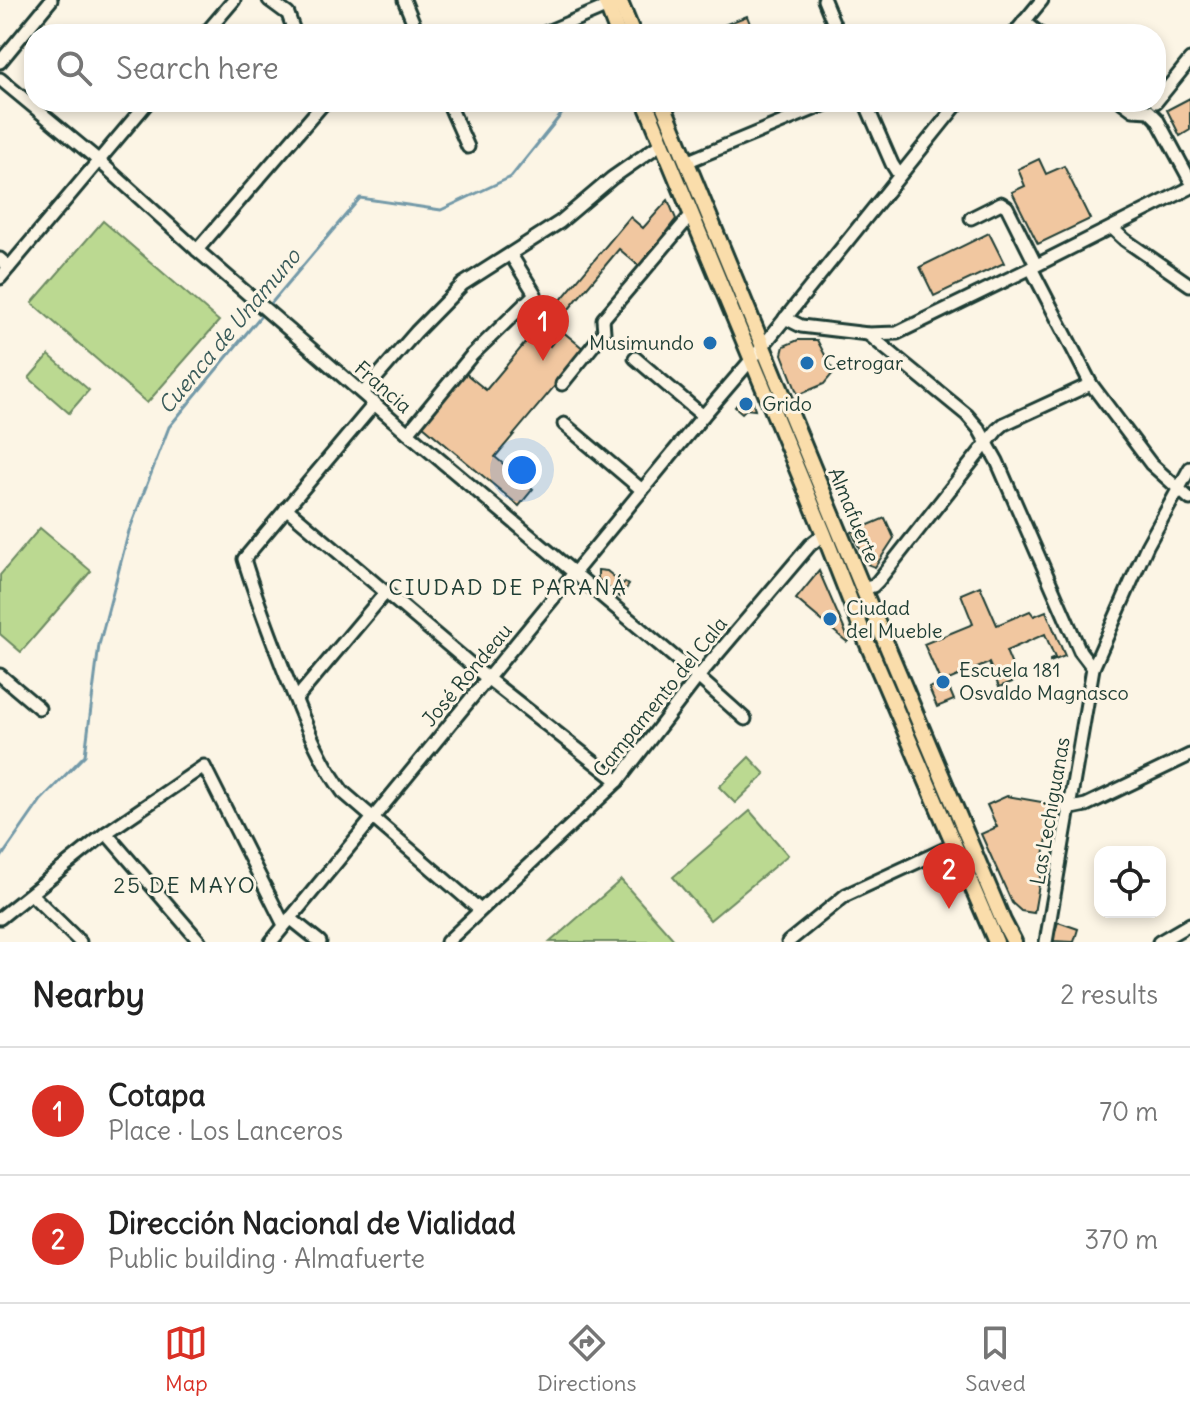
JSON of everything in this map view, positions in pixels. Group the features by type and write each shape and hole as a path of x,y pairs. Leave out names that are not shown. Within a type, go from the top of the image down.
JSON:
{"main road":[{"path":"611,2 616,24"},
{"path":"611,2 626,24"},
{"name":"Almafuerte","path":"649,112 863,633 996,942"},
{"name":"Almafuerte","path":"666,112 863,589 1014,942"}],"street":[{"path":"31,24 51,0"},
{"path":"214,24 234,0"},
{"path":"269,0 288,14 292,24"},
{"path":"404,0 414,24"},
{"path":"824,0 834,24"},
{"path":"1022,24 1042,0"},
{"path":"564,24 611,2"},
{"path":"1024,21 1028,24"},
{"path":"0,62 24,33"},
{"path":"1166,89 1190,60"},
{"name":"Francia","path":"0,79 24,99"},
{"name":"Francia","path":"40,112 408,433 745,719"},
{"path":"0,278 5,263 139,112"},
{"path":"197,250 316,112"},
{"path":"452,112 468,147"},
{"path":"686,162 807,112"},
{"path":"869,112 899,175"},
{"name":"José Rondeau","path":"271,942 763,346 951,112"},
{"path":"1155,112 1190,180"},
{"path":"363,393 463,284 560,222 612,178 662,143"},
{"path":"785,318 801,326 868,334 897,333 1190,188"},
{"path":"971,218 1001,203 1007,207 1091,384 1151,464 1190,499"},
{"path":"562,384 604,332 603,319 692,214"},
{"path":"1112,228 1190,285"},
{"path":"408,433 472,355 535,294 511,255"},
{"path":"868,334 967,415 979,429 997,461 1080,651 1093,668"},
{"path":"635,358 703,416"},
{"path":"863,589 878,581 997,430 1091,384"},
{"path":"375,403 244,559 254,592 327,771 343,792 480,910"},
{"path":"564,424 642,490"},
{"name":"Las Lechiguanas","path":"1046,942 1093,668 1147,546 1190,468"},
{"path":"286,508 487,678 618,781"},
{"name":"Campamento del Cala","path":"447,942 618,781 698,677 810,545 824,534"},
{"path":"296,699 386,592"},
{"path":"2,682 39,708"},
{"path":"1067,809 1086,805 1190,755"},
{"path":"0,918 106,833 204,766 287,922 320,942"},
{"path":"106,833 200,942"},
{"path":"788,942 846,895 954,845"},
{"path":"31,894 80,942"},
{"path":"1159,942 1190,924"}],"green space":[{"path":"103,221 219,321 147,403 32,303"},
{"path":"49,355 89,390 69,413 29,378"},
{"path":"40,528 91,571 21,652 0,634 0,575"},
{"path":"749,757 765,774 735,803 719,787"},
{"path":"750,811 788,855 710,920 673,877"},
{"path":"621,880 676,942 550,942"}],"building":[{"path":"747,16 750,24 727,24"},
{"path":"1190,98 1190,130 1180,136 1167,110"},
{"path":"1039,159 1046,174 1064,166 1090,219 1038,244 1012,192 1025,186 1018,169"},
{"path":"668,200 676,219 639,266 619,249 543,340 550,346 562,331 585,350 495,457 533,489 519,506 422,425 465,373 486,390 630,217 643,228"},
{"path":"989,233 1004,263 934,296 920,267"},
{"name":"Cetrogar","path":"798,340 817,340 834,372 824,384 798,395 782,354 784,346"},
{"name":"Grido","path":"752,398 755,410 746,409 742,413 735,407 741,400"},
{"path":"885,518 894,538 875,567 867,564 852,532"},
{"path":"598,570 607,571 629,585 620,597 598,579"},
{"name":"Ciudad del Mueble","path":"819,571 849,640 847,642 796,599"},
{"path":"980,586 997,625 1030,611 1034,616 1046,611 1065,656 1050,662 1055,658 1045,634 1006,651 1018,680 999,687 989,663 946,681 954,700 937,707 929,688 941,683 924,644 973,624 961,594"},
{"path":"1007,796 1053,804 1034,913 1021,911 1012,903 981,834 997,827 987,805"},
{"path":"1058,922 1078,929 1074,942 1052,941"}],"waterway":[{"name":"Cuenca de Unamuno","path":"269,306 360,198 441,210 511,177 563,112"},
{"name":"Cuenca de Unamuno","path":"0,859 41,800 85,755 99,645 129,531 169,427 264,312"}],"place":[{"name":"Musimundo","path":"710,343"},
{"name":"Cotapa","path":"543,361"},
{"name":"Cetrogar","path":"807,363"},
{"name":"Grido","path":"746,404"},
{"name":"Ciudad del Mueble","path":"830,619"},
{"name":"Escuela 181 Osvaldo Magnasco","path":"943,682"},
{"name":"Dirección Nacional de Vialidad","path":"949,909"}],"district":[{"name":"CIUDAD DE PARANÁ","path":"508,587"},
{"name":"25 DE MAYO","path":"185,885"}]}
